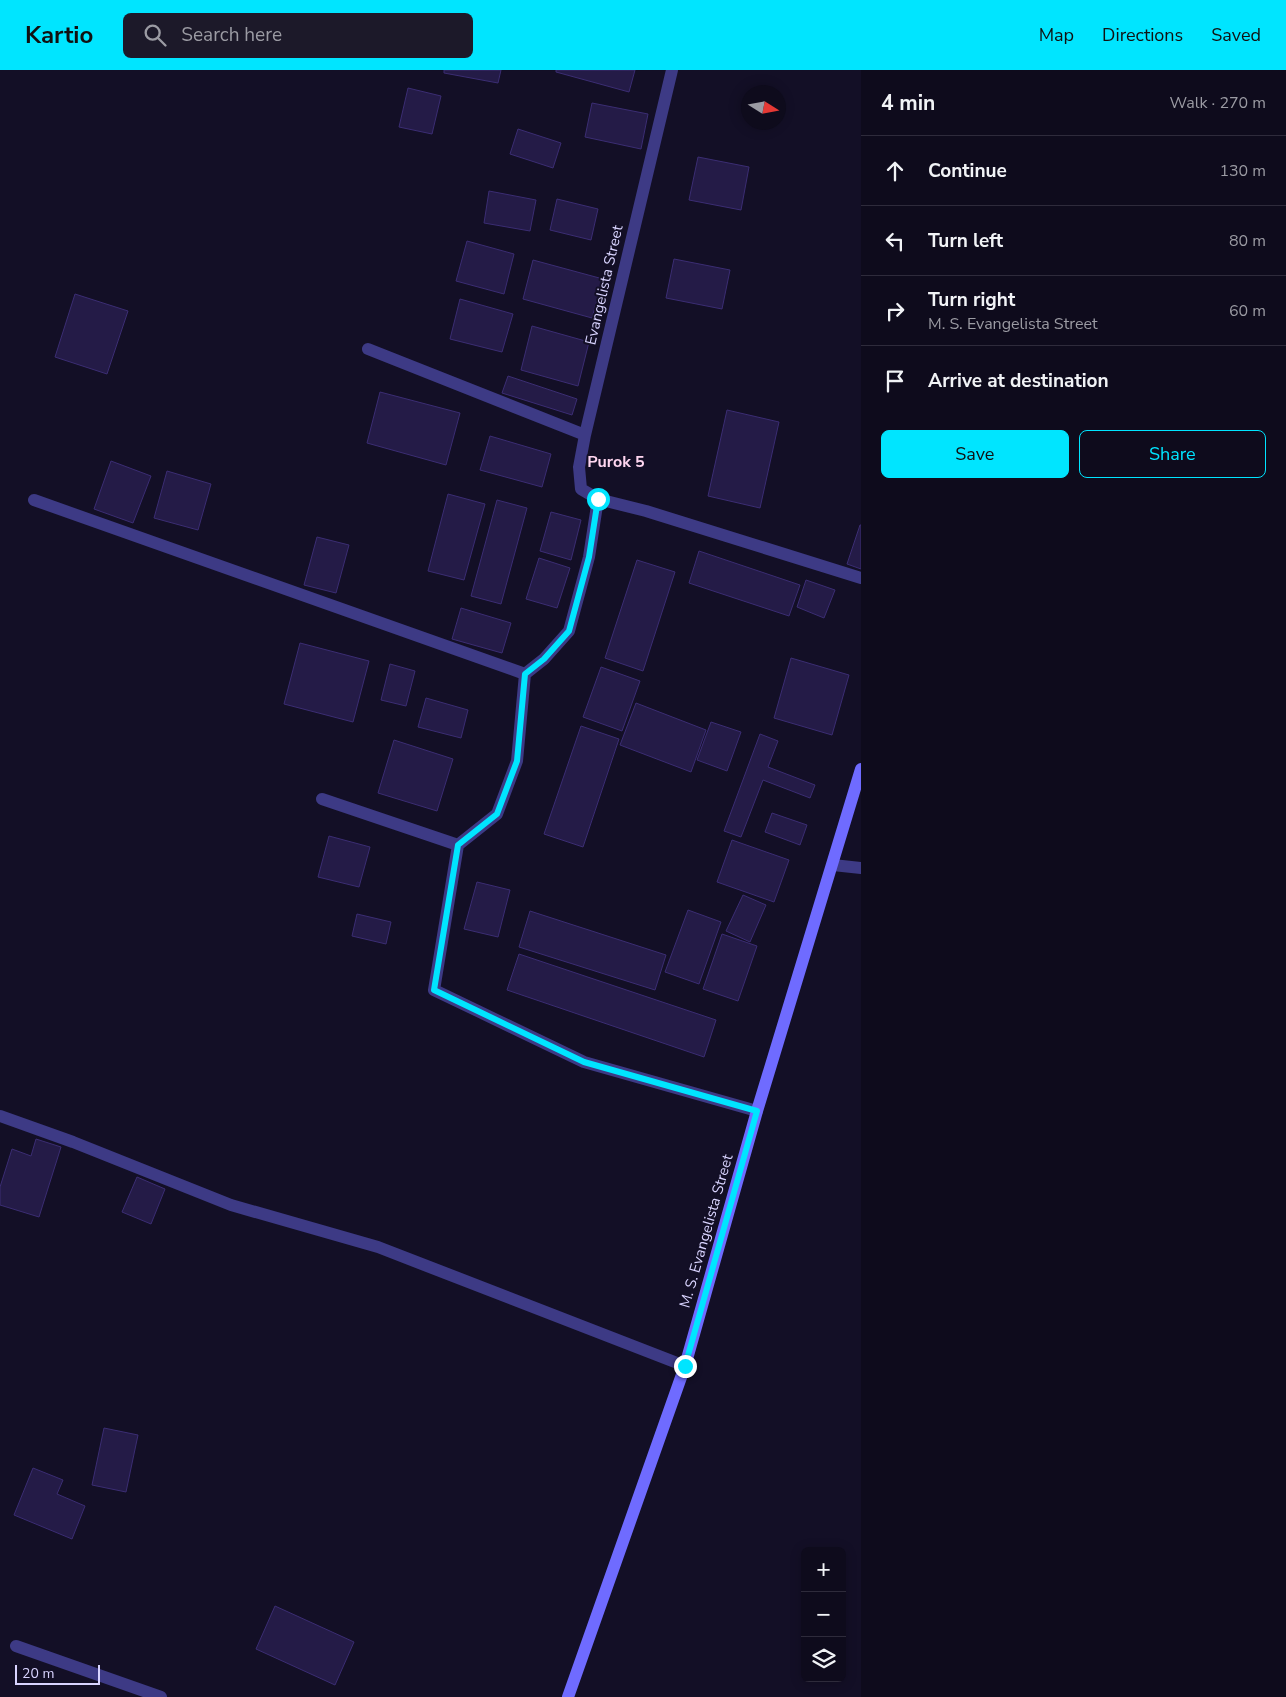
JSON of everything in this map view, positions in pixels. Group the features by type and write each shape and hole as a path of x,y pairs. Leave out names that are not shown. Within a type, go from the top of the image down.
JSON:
{"street":[{"name":"Evangelista Street","path":"598,499 581,489 579,467 672,70"},
{"path":"368,349 585,435"},
{"path":"757,1111 584,1062 434,990 458,845 497,814 517,761 525,674 544,659 569,631 589,557 598,499 646,511 861,578"},
{"path":"34,500 525,674"},
{"name":"M. S. Evangelista Street","path":"568,1697 685,1366 757,1111 861,769"},
{"path":"322,799 458,845"},
{"path":"833,865 861,868"},
{"path":"0,1116 73,1142 231,1205 378,1247 685,1366"},
{"path":"16,1646 161,1697"}],"building":[{"path":"444,70 501,70 498,83 444,73"},
{"path":"556,70 635,70 629,92 556,72"},
{"path":"408,88 441,96 432,134 399,127"},
{"path":"592,103 648,114 641,149 585,137"},
{"path":"518,129 561,143 553,168 510,154"},
{"path":"698,157 749,167 741,210 689,200"},
{"path":"489,191 536,200 530,231 484,223"},
{"path":"557,199 598,209 591,240 550,230"},
{"path":"467,241 514,254 504,294 456,281"},
{"path":"674,259 730,270 722,309 666,298"},
{"path":"533,260 603,279 592,318 523,299"},
{"path":"75,294 128,311 107,374 55,357"},
{"path":"460,299 513,314 502,352 450,339"},
{"path":"532,326 589,342 578,386 521,370"},
{"path":"508,376 577,399 572,415 502,393"},
{"path":"380,392 460,413 446,465 367,443"},
{"path":"727,410 779,422 760,508 708,496"},
{"path":"490,436 551,454 542,487 480,470"},
{"path":"111,461 151,476 133,523 94,509"},
{"path":"167,471 211,484 198,530 154,518"},
{"path":"448,494 485,504 464,580 428,571"},
{"path":"497,500 527,508 501,604 471,596"},
{"path":"551,512 581,520 571,560 540,551"},
{"path":"861,525 861,569 847,564"},
{"path":"317,537 349,545 336,593 304,585"},
{"path":"699,551 800,585 789,616 689,583"},
{"path":"539,558 570,568 557,608 526,599"},
{"path":"637,560 675,572 643,671 605,658"},
{"path":"806,580 835,590 824,618 797,607"},
{"path":"461,608 511,623 502,653 452,639"},
{"path":"300,643 369,661 353,722 284,704"},
{"path":"791,658 849,675 832,735 774,718"},
{"path":"390,664 415,671 406,706 381,700"},
{"path":"601,667 640,681 622,731 583,717"},
{"path":"426,698 468,710 461,738 418,727"},
{"path":"636,703 706,730 691,772 620,745"},
{"path":"711,722 741,732 727,771 697,760"},
{"path":"581,726 619,739 583,847 544,834"},
{"path":"760,734 778,741 768,767 815,785 810,798 763,780 741,837 724,831"},
{"path":"394,740 453,759 437,811 378,793"},
{"path":"772,813 807,825 800,845 765,832"},
{"path":"329,836 370,847 359,887 318,877"},
{"path":"732,840 789,860 774,902 717,882"},
{"path":"477,882 510,890 498,937 464,929"},
{"path":"743,895 766,905 750,942 726,931"},
{"path":"688,910 721,922 699,984 665,972"},
{"path":"530,911 666,955 655,990 519,947"},
{"path":"357,914 391,922 386,944 352,936"},
{"path":"722,934 757,946 738,1001 703,989"},
{"path":"519,954 716,1020 704,1057 507,990"},
{"path":"36,1139 61,1147 39,1217 0,1205 0,1187 12,1149 31,1156"},
{"path":"137,1177 165,1189 151,1224 122,1212"},
{"path":"104,1428 138,1435 126,1492 92,1485"},
{"path":"33,1468 63,1480 57,1494 85,1506 72,1539 14,1515"},
{"path":"275,1606 354,1642 335,1685 256,1649"}],"district":[{"name":"Purok 5","path":"616,461"}],"route":[{"path":"598,499 589,557 569,631 544,659 525,674 517,761 497,814 458,845 434,990 584,1062 757,1111 685,1366"}]}
